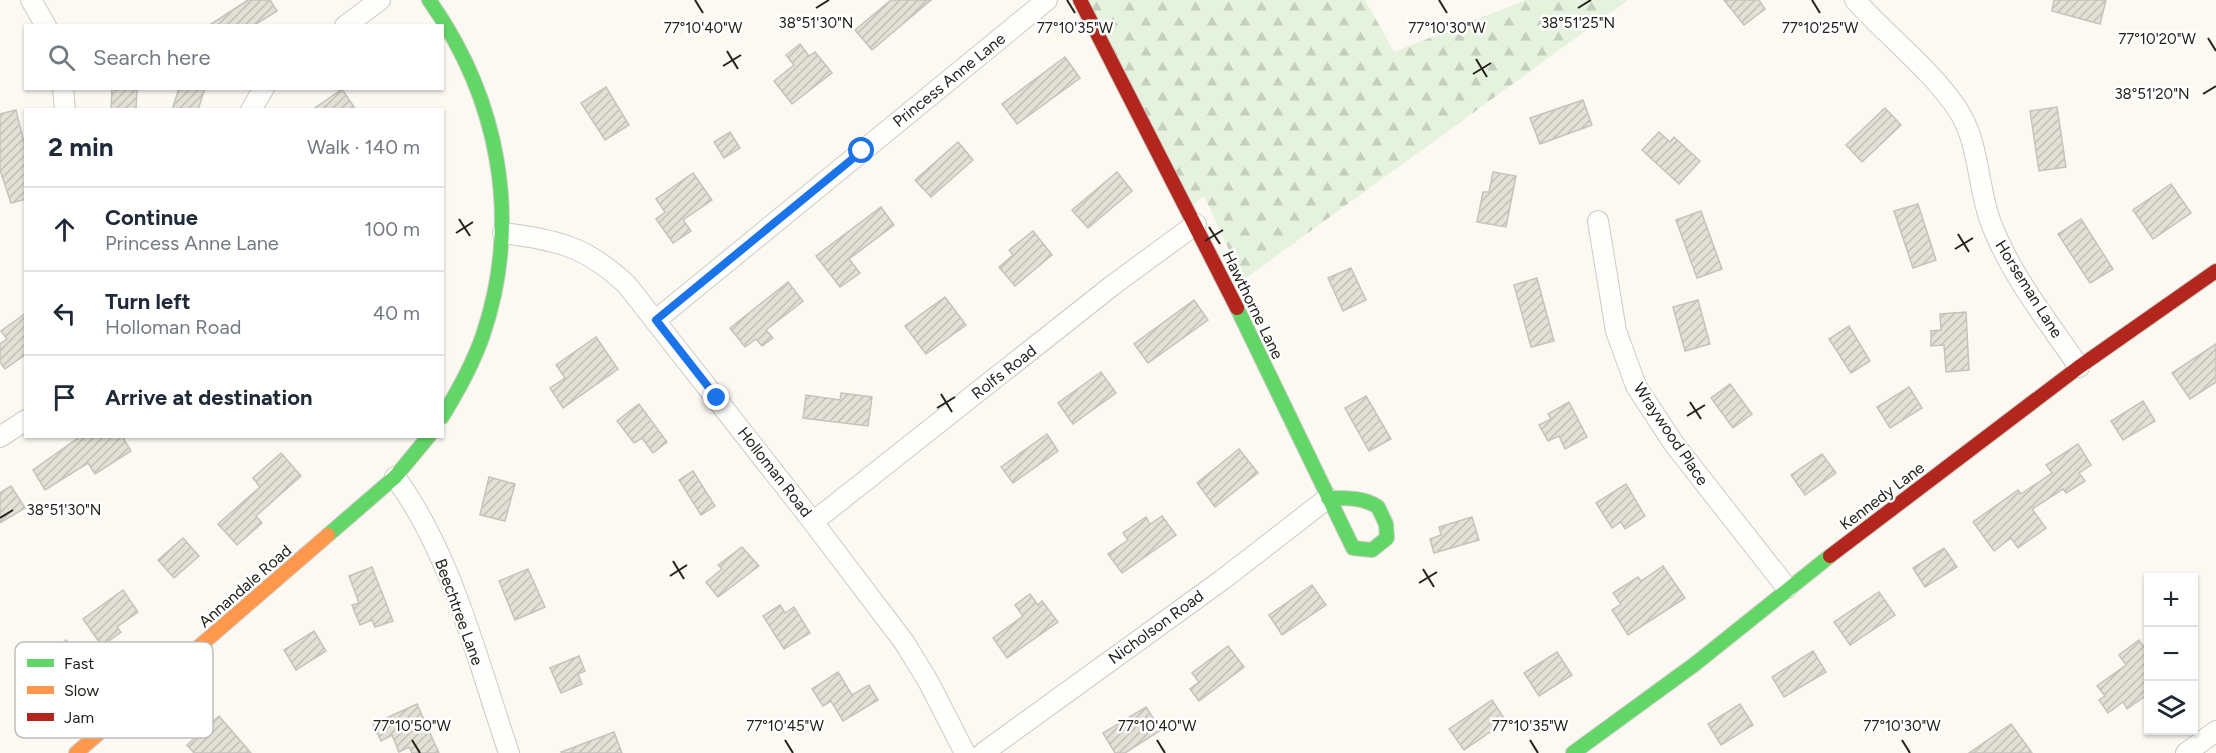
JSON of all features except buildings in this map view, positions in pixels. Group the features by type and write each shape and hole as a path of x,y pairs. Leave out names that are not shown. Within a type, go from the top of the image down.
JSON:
{"street":[{"path":"31,0 45,24"},
{"path":"348,24 380,0"},
{"path":"429,0 444,24"},
{"name":"Princess Anne Lane","path":"656,320 1047,0"},
{"name":"Hawthorne Lane","path":"1080,0 1196,224 1328,498 1353,548 1367,552 1378,548 1387,538 1388,523 1381,509 1368,499 1328,498"},
{"name":"Horseman Lane","path":"1855,0 1941,87 1959,111 1971,137 1990,221 2002,250 2079,367"},
{"path":"444,24 470,66 491,128 498,165 503,232 492,304 478,350 444,413"},
{"path":"63,90 65,108"},
{"path":"252,108 263,90"},
{"name":"Wraywood Place","path":"1598,221 1616,332 1636,386 1674,444 1787,588"},
{"name":"Rolfs Road","path":"813,522 1113,285 1196,224"},
{"name":"Holloman Road","path":"503,232 558,241 586,252 610,268 627,285 904,642 928,681 965,753"},
{"name":"Kennedy Lane","path":"1574,753 1695,664 1787,588 2079,367 2216,271"},
{"path":"1,434 24,421"},
{"name":"Annandale Road","path":"204,642 395,477 427,438"},
{"name":"Beechtree Lane","path":"395,477 425,522 467,629 509,753"},
{"name":"Nicholson Road","path":"982,753 1222,580 1328,498"},
{"path":"2186,753 2216,731"},
{"name":"Annandale Road","path":"76,753 93,738"}],"green space":[{"path":"1084,0 1365,0 1394,52 1526,0 1628,0 1243,280 1204,196 1182,213"}],"traffic: fast":[{"path":"429,0 453,38 472,78 487,119 497,161 502,204 501,248 495,291 483,335 465,377 444,414"},
{"path":"1237,308 1353,548 1372,550 1387,538 1386,524 1378,507 1360,500 1347,498 1341,498 1334,498 1328,498"},
{"path":"328,535 395,477 427,438"},
{"path":"1573,753 1695,664 1830,556"}],"traffic: slow":[{"path":"204,642 328,535"},
{"path":"76,753 93,738"}],"traffic: jam":[{"path":"1080,0 1237,308"},
{"path":"1830,556 2079,367 2216,271"}],"route":[{"path":"717,398 656,320 862,151"}]}
